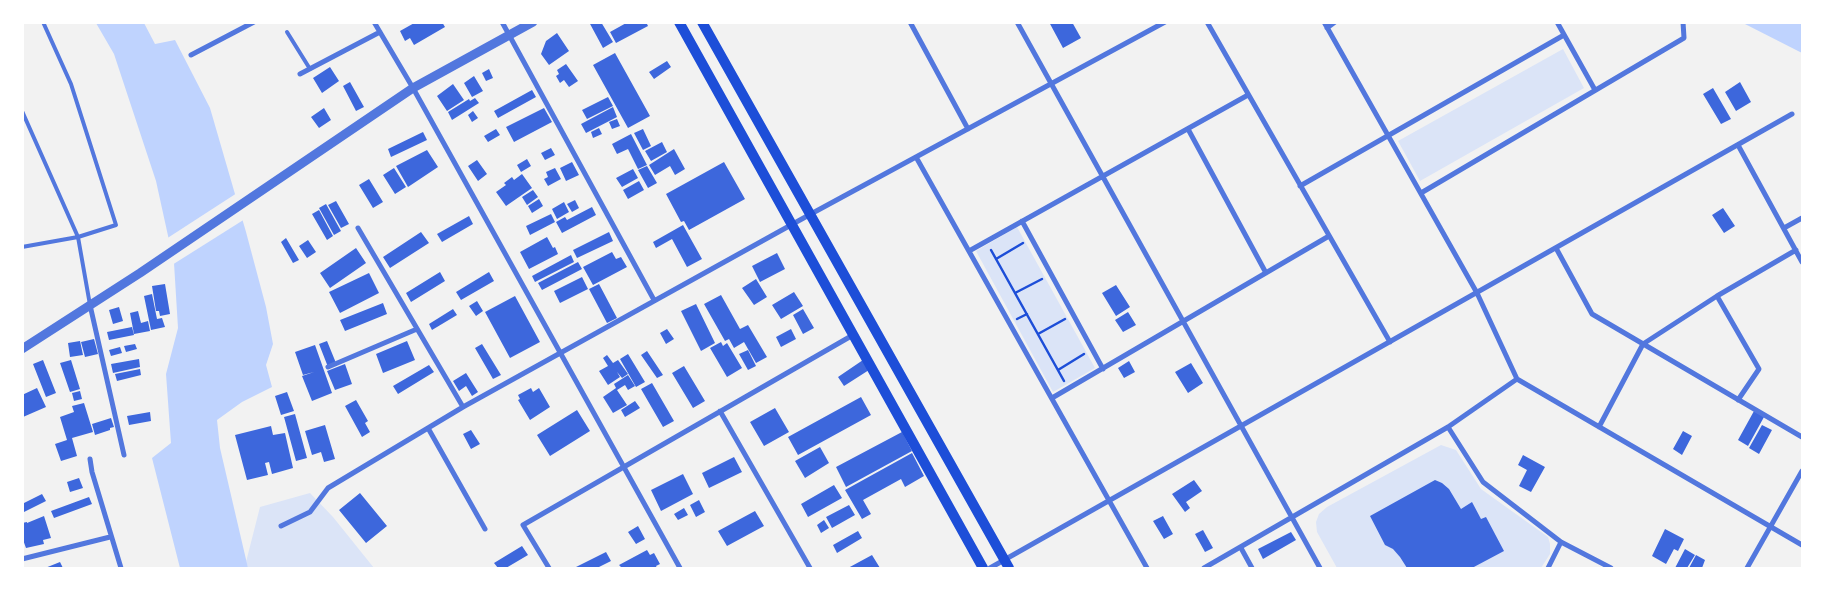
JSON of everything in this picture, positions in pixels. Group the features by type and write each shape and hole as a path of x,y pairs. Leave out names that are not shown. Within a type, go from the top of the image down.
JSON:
{"main road":[{"path":"679,22 983,568"},
{"path":"702,22 1007,564"}],"street":[{"path":"191,55 254,22"},
{"path":"374,22 414,88 680,568"},
{"path":"502,22 654,300"},
{"path":"22,349 140,273 414,88 533,22"},
{"path":"910,22 968,128"},
{"path":"1017,22 1320,568"},
{"path":"281,526 310,512 328,488 463,407 561,354 654,300 1164,22"},
{"path":"1207,22 1390,342"},
{"path":"1335,22 1325,25 1478,293 1517,379 1802,545"},
{"path":"1557,22 1595,90"},
{"path":"1420,193 1684,38 1684,22"},
{"path":"300,74 380,32"},
{"path":"1300,186 1564,35"},
{"path":"968,251 1248,95"},
{"path":"990,568 1007,564 1109,501 1792,114"},
{"path":"1188,129 1266,273"},
{"path":"1738,146 1802,262"},
{"path":"916,157 1147,568"},
{"path":"1784,228 1802,218"},
{"path":"1022,222 1103,369"},
{"path":"358,228 463,407"},
{"path":"1052,398 1329,236"},
{"path":"1556,248 1592,314 1802,437"},
{"path":"1599,427 1643,344 1717,296 1796,250"},
{"path":"1717,296 1759,369 1738,400"},
{"path":"90,305 124,455"},
{"path":"328,367 417,329"},
{"path":"549,568 523,524 853,335"},
{"path":"1204,568 1292,519 1448,427 1517,379"},
{"path":"720,411 810,568"},
{"path":"1448,427 1483,482 1561,542 1611,568"},
{"path":"428,428 485,529"},
{"path":"90,459 92,472 120,568"},
{"path":"1748,568 1802,471"},
{"path":"22,560 110,537"},
{"path":"1548,568 1561,542"},
{"path":"1241,548 1252,568"}],"lane":[{"path":"22,247 78,237 116,225 71,84 43,22"},
{"path":"287,32 310,69"},
{"path":"22,111 78,237 90,305"}],"path":[{"path":"986,241 1068,389"},
{"path":"996,259 1024,244"},
{"path":"1015,293 1043,278"},
{"path":"1038,334 1065,319"},
{"path":"1058,370 1084,354"}],"shaded area":[{"path":"1563,49 1584,88 1420,181 1398,141"},
{"path":"1017,227 1095,368 1053,392 976,251"},
{"path":"1441,445 1456,450 1481,489 1548,537 1550,554 1541,568 1337,568 1317,532 1316,522 1319,514 1327,507"},
{"path":"310,493 333,517 374,568 248,568 246,562 260,507"}],"water":[{"path":"96,23 144,23 155,44 175,40 210,108 246,232 266,307 273,344 266,365 272,387 242,402 217,420 220,448 248,568 180,568 152,458 171,443 166,374 178,328 174,263 156,181 114,54"},
{"path":"1743,23 1802,23 1802,53"}],"pier":[{"path":"237,193 245,219 172,265 166,239"}],"building":[{"path":"416,22 442,22 445,27 414,45 410,38 405,41 400,31"},
{"path":"589,22 601,22 613,42 603,48"},
{"path":"628,22 646,22 648,26 616,43 610,32"},
{"path":"1049,22 1072,22 1081,38 1063,48"},
{"path":"557,33 569,51 549,65 541,54 546,41"},
{"path":"615,53 650,116 628,128 593,65"},
{"path":"667,61 671,67 654,79 649,72"},
{"path":"566,64 578,81 569,87 564,80 560,83 556,76 559,74 557,70"},
{"path":"330,67 339,81 322,93 313,78"},
{"path":"489,69 493,78 486,81 482,73"},
{"path":"474,76 483,91 472,97 464,83"},
{"path":"350,82 364,107 356,111 343,86"},
{"path":"1740,82 1751,102 1736,111 1725,92"},
{"path":"453,84 464,100 447,111 437,96"},
{"path":"1713,88 1731,119 1721,124 1703,94"},
{"path":"532,90 536,97 498,118 494,111"},
{"path":"608,97 613,106 587,119 582,110"},
{"path":"475,98 479,103 452,120 448,112 469,99 470,101"},
{"path":"613,107 617,117 586,133 581,124"},
{"path":"324,108 331,120 319,128 311,117"},
{"path":"544,108 552,122 514,142 506,127"},
{"path":"473,111 478,118 472,122 468,115"},
{"path":"617,119 620,126 612,129 609,122"},
{"path":"599,128 602,134 593,138 591,132"},
{"path":"496,129 500,135 488,142 484,136"},
{"path":"643,129 651,146 643,150 634,133"},
{"path":"423,132 427,140 391,157 388,149"},
{"path":"631,134 647,165 638,169 628,149 617,154 612,144"},
{"path":"662,142 667,152 651,161 645,151"},
{"path":"551,148 555,155 545,160 541,153"},
{"path":"674,149 685,169 675,175 670,166 655,175 649,165"},
{"path":"427,150 438,167 408,187 396,166"},
{"path":"527,159 531,166 521,172 517,165"},
{"path":"477,160 487,174 478,181 468,166"},
{"path":"572,162 579,175 566,181 560,168"},
{"path":"724,162 745,199 689,230 684,221 681,222 666,194"},
{"path":"647,166 657,183 648,188 638,170"},
{"path":"394,168 406,187 395,194 383,175"},
{"path":"555,168 561,179 548,186 544,179 548,177 546,172"},
{"path":"633,169 638,178 622,187 616,178"},
{"path":"522,174 532,188 506,206 496,192 506,185 504,183 512,177 514,180"},
{"path":"369,179 383,202 373,208 359,185"},
{"path":"639,181 644,190 628,199 623,190"},
{"path":"533,190 538,197 527,205 522,197"},
{"path":"539,199 543,206 532,213 528,206"},
{"path":"575,200 579,208 572,212 567,204"},
{"path":"336,201 349,224 341,228 328,205"},
{"path":"564,202 569,212 557,219 552,209"},
{"path":"326,204 341,231 334,235 319,208"},
{"path":"592,207 596,215 562,233 556,222 565,217 567,220"},
{"path":"1723,208 1735,226 1724,233 1712,215"},
{"path":"319,210 333,236 327,240 312,214"},
{"path":"551,214 555,222 530,235 526,226"},
{"path":"469,216 473,224 442,242 437,234"},
{"path":"683,225 702,259 687,267 672,239 656,248 653,242"},
{"path":"421,232 429,243 390,268 383,257"},
{"path":"609,232 613,241 577,258 573,250"},
{"path":"547,237 558,254 529,269 520,252"},
{"path":"286,238 299,260 293,263 281,242"},
{"path":"308,240 316,252 307,258 299,246"},
{"path":"356,248 366,263 330,288 320,273"},
{"path":"612,252 616,259 621,257 627,267 593,285 583,267"},
{"path":"777,253 785,269 760,282 752,266"},
{"path":"571,255 574,262 535,282 532,276"},
{"path":"578,262 582,269 542,290 538,283"},
{"path":"440,272 445,281 411,302 406,293"},
{"path":"489,272 494,281 461,300 456,292"},
{"path":"369,273 379,293 340,313 329,292"},
{"path":"582,277 588,289 560,303 554,291"},
{"path":"756,279 767,297 754,305 742,288"},
{"path":"165,284 170,314 160,316 159,311 156,311 152,286"},
{"path":"599,284 617,318 607,323 589,289"},
{"path":"1116,285 1130,307 1116,316 1102,293"},
{"path":"794,292 803,306 781,319 772,305"},
{"path":"152,294 157,319 162,318 165,327 151,330 144,296"},
{"path":"721,295 740,329 748,325 767,357 756,363 744,342 734,348 729,339 725,341 704,304"},
{"path":"515,296 540,342 510,358 485,312"},
{"path":"477,301 483,311 476,316 469,306"},
{"path":"383,303 387,314 345,331 340,320"},
{"path":"696,304 715,343 701,351 681,311"},
{"path":"119,307 123,321 113,324 109,310"},
{"path":"453,309 457,315 432,330 429,324"},
{"path":"803,309 814,328 803,334 793,315"},
{"path":"138,311 141,323 148,321 150,331 134,334 130,313"},
{"path":"1128,312 1136,325 1123,332 1115,320"},
{"path":"132,327 134,335 109,340 107,332"},
{"path":"667,329 674,339 666,344 660,333"},
{"path":"791,329 796,339 781,347 776,337"},
{"path":"94,339 98,354 85,357 81,342"},
{"path":"80,341 83,355 70,357 68,343"},
{"path":"327,341 336,363 328,367 319,344"},
{"path":"407,341 415,360 383,373 376,354"},
{"path":"721,342 723,346 727,343 742,368 727,377 710,348"},
{"path":"135,344 137,349 126,352 124,346"},
{"path":"482,344 501,375 493,379 475,348"},
{"path":"315,345 332,393 312,401 302,376 314,372 303,375 295,352"},
{"path":"120,347 122,353 111,356 109,350"},
{"path":"748,350 756,366 748,370 739,354"},
{"path":"647,351 663,375 657,378 641,355"},
{"path":"628,354 645,382 636,387 620,359"},
{"path":"607,355 613,363 618,360 628,374 622,378 617,372 620,377 608,385 599,371 608,366 603,358"},
{"path":"139,359 140,367 113,373 111,364"},
{"path":"43,360 56,393 46,397 33,364"},
{"path":"71,360 80,389 70,392 60,363"},
{"path":"863,360 869,370 844,386 838,377"},
{"path":"1129,361 1135,372 1124,378 1118,368"},
{"path":"1191,363 1203,383 1188,393 1175,372"},
{"path":"345,364 352,384 335,390 327,371"},
{"path":"429,365 434,372 398,394 393,386"},
{"path":"684,366 705,401 693,408 672,373"},
{"path":"140,369 141,375 117,381 115,374"},
{"path":"466,373 478,392 472,396 466,386 459,391 453,381"},
{"path":"628,375 635,386 628,390 625,385 617,390 627,405 613,413 603,397 616,388 614,384"},
{"path":"652,383 674,421 663,427 641,389"},
{"path":"37,388 46,407 23,417 22,395"},
{"path":"531,388 533,392 539,388 550,407 530,420 518,400 520,399 518,395"},
{"path":"80,391 82,399 74,401 72,393"},
{"path":"287,392 294,411 281,415 275,396"},
{"path":"861,397 871,415 798,455 788,437"},
{"path":"356,400 368,421 365,423 370,432 362,437 345,406"},
{"path":"635,401 640,408 625,417 621,410"},
{"path":"84,403 93,432 72,438 77,456 61,461 55,444 67,440 60,417 74,412 72,406"},
{"path":"775,408 789,432 764,446 750,422"},
{"path":"577,410 590,431 550,456 537,435"},
{"path":"1754,411 1764,417 1748,446 1738,440"},
{"path":"150,412 151,421 129,425 127,416"},
{"path":"295,414 307,458 296,461 284,417"},
{"path":"111,418 114,427 95,435 92,424"},
{"path":"325,425 335,459 324,462 321,452 312,455 305,431"},
{"path":"1762,425 1772,430 1759,454 1749,448"},
{"path":"271,426 273,435 285,433 293,468 272,474 269,462 265,463 268,475 247,480 235,435"},
{"path":"471,430 480,444 471,449 463,434"},
{"path":"1683,431 1692,436 1682,455 1673,449"},
{"path":"902,432 912,451 846,487 836,467"},
{"path":"820,447 829,463 805,478 795,461"},
{"path":"912,453 924,476 905,487 901,479 863,500 871,514 862,519 845,490"},
{"path":"1523,455 1545,467 1531,492 1519,486 1527,470 1518,465"},
{"path":"734,457 742,472 709,488 702,473"},
{"path":"683,474 693,494 661,511 651,490"},
{"path":"79,478 83,488 70,492 67,482"},
{"path":"1194,480 1202,491 1186,502 1190,508 1185,512 1172,494"},
{"path":"1435,480 1449,489 1461,509 1472,502 1481,519 1486,517 1504,551 1472,568 1407,568 1393,549 1385,545 1370,516"},
{"path":"834,485 842,498 808,517 801,504"},
{"path":"360,493 387,526 366,543 339,510"},
{"path":"42,494 46,501 24,512 22,504"},
{"path":"89,497 92,504 54,518 51,511"},
{"path":"699,500 705,512 696,517 690,505"},
{"path":"849,505 855,515 832,528 826,517"},
{"path":"684,508 688,515 678,520 674,514"},
{"path":"755,511 764,526 727,546 718,531"},
{"path":"44,516 51,538 43,540 44,544 26,548 22,537 22,523 27,523"},
{"path":"1163,516 1173,534 1164,539 1153,521"},
{"path":"824,520 829,528 821,533 817,525"},
{"path":"638,526 645,539 636,544 628,532"},
{"path":"1665,529 1684,539 1678,551 1674,549 1666,564 1652,556"},
{"path":"1203,530 1213,548 1205,552 1195,534"},
{"path":"858,531 862,538 837,553 833,545"},
{"path":"1291,532 1296,540 1263,559 1258,549"},
{"path":"522,546 528,555 506,568 498,568 494,563"},
{"path":"1685,549 1695,555 1687,568 1675,568"},
{"path":"647,550 650,555 654,553 660,564 656,566 657,568 622,568 619,565"},
{"path":"606,552 611,561 597,568 574,568"},
{"path":"872,555 880,568 848,568"},
{"path":"1696,555 1705,560 1702,568 1689,568"},
{"path":"60,562 63,568 45,568"}]}
